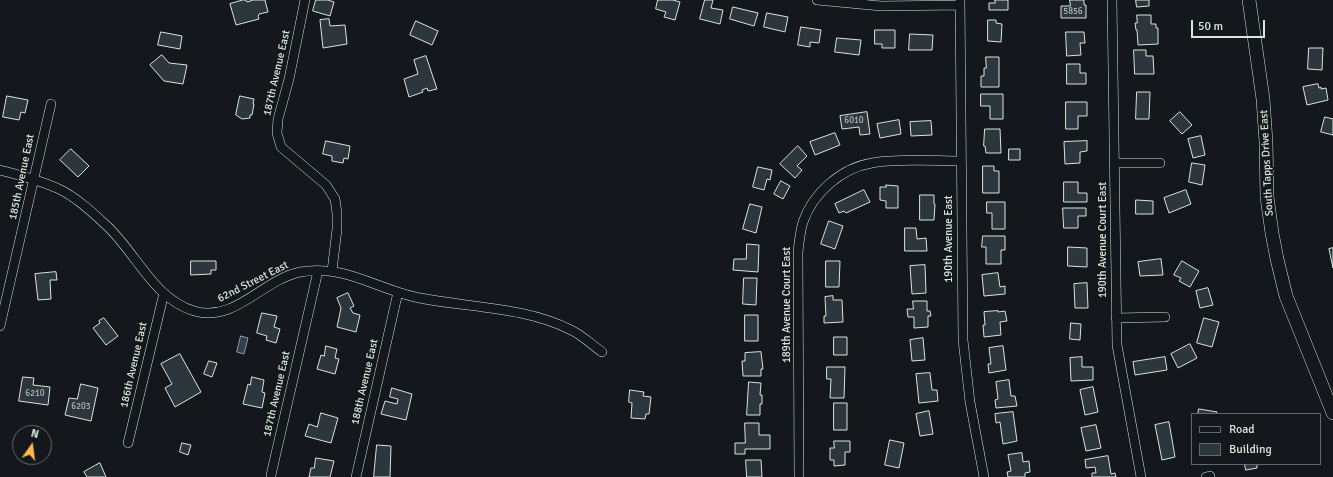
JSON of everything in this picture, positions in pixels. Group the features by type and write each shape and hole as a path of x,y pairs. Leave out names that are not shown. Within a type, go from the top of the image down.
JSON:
{"street":[{"name":"187th Avenue East","path":"305,0 289,79 279,113 277,132 281,147 326,185 335,199 337,229 332,271"},
{"path":"817,0 881,6 960,3"},
{"name":"190th Avenue Court East","path":"1112,0 1117,345 1141,477"},
{"name":"South Tapps Drive East","path":"1249,0 1263,99 1266,142 1267,197 1277,259 1289,303 1333,413"},
{"name":"190th Avenue East","path":"960,3 963,340 970,402 984,477"},
{"name":"185th Avenue East","path":"0,326 51,104"},
{"name":"189th Avenue Court East","path":"799,477 798,252 799,237 810,207 825,188 837,178 865,164 889,161 961,161"},
{"path":"1115,163 1160,163"},
{"name":"62nd Street East","path":"0,170 34,179 69,194 116,235 147,275 164,293 177,304 187,308 206,313 223,312 289,275 318,271 332,271 361,278 398,292 435,300 510,311 550,321 573,330 602,352"},
{"name":"187th Avenue East","path":"271,476 318,271"},
{"name":"188th Avenue East","path":"356,477 398,292"},
{"name":"186th Avenue East","path":"128,443 164,293"},
{"path":"1116,318 1165,317"}],"water":[{"path":"241,336 248,338 244,354 237,352"}],"building":[{"path":"246,0 247,2 253,0 265,0 268,12 259,14 259,19 236,25 230,4"},
{"path":"316,0 328,0 334,2 330,16 313,11"},
{"path":"658,0 673,0 680,2 675,20 664,17 666,12 656,9"},
{"path":"705,0 713,0 711,8 723,10 720,24 700,19"},
{"path":"995,0 1008,0 1008,10 989,10 989,3 995,3"},
{"path":"1070,0 1084,0 1084,5 1086,5 1086,18 1061,18 1061,6 1070,6"},
{"path":"1136,0 1149,0 1149,6 1137,7"},
{"path":"733,7 758,13 754,26 730,19"},
{"path":"767,13 788,17 785,32 764,27"},
{"path":"1137,15 1151,15 1151,24 1156,24 1156,28 1158,28 1158,44 1138,45 1135,23 1137,23"},
{"path":"329,19 330,26 345,25 347,44 323,48 320,20"},
{"path":"988,20 996,20 996,23 1002,24 1001,42 988,41"},
{"path":"416,21 438,31 432,45 410,35"},
{"path":"801,27 821,30 819,43 810,42 810,47 798,45"},
{"path":"875,30 895,30 895,48 882,48 882,44 875,44"},
{"path":"161,32 182,36 180,49 158,45"},
{"path":"1066,32 1084,32 1085,43 1080,43 1081,55 1067,56"},
{"path":"910,34 933,35 932,50 909,50"},
{"path":"837,38 861,40 859,55 835,52"},
{"path":"1309,48 1323,48 1322,70 1308,69"},
{"path":"1134,50 1146,50 1146,56 1153,56 1154,74 1135,74"},
{"path":"162,55 169,63 187,65 183,84 164,81 150,65"},
{"path":"426,56 437,89 428,91 427,88 422,90 423,92 409,97 404,79 418,74 414,60"},
{"path":"986,57 999,57 999,87 981,87 981,76 984,76 984,68 986,68"},
{"path":"1067,64 1080,64 1080,73 1086,73 1086,84 1067,84"},
{"path":"1318,84 1319,88 1321,87 1321,89 1326,88 1328,100 1307,105 1303,87"},
{"path":"1137,92 1150,92 1149,119 1136,119"},
{"path":"981,94 1003,94 1003,119 990,119 990,106 981,106"},
{"path":"7,96 28,100 25,113 21,112 19,120 3,117"},
{"path":"240,96 254,99 252,115 250,115 250,118 242,119 236,115"},
{"path":"1066,102 1087,102 1087,116 1078,116 1078,129 1066,129"},
{"path":"867,112 870,134 860,135 859,127 842,129 840,116"},
{"path":"1180,112 1192,125 1182,134 1170,121"},
{"path":"1325,117 1333,119 1333,135 1321,132"},
{"path":"899,120 901,134 880,138 877,124"},
{"path":"931,121 932,135 911,136 910,122"},
{"path":"985,129 1000,129 1001,153 986,153 984,146"},
{"path":"835,133 840,145 815,155 810,142"},
{"path":"1201,136 1205,155 1193,158 1188,139"},
{"path":"326,141 350,146 348,159 344,158 343,163 332,161 332,156 323,154"},
{"path":"1087,141 1087,151 1080,152 1080,163 1065,164 1064,142"},
{"path":"798,146 807,156 797,166 802,170 795,178 780,164"},
{"path":"71,149 89,166 78,177 60,160"},
{"path":"1009,149 1020,149 1020,160 1009,160"},
{"path":"1192,163 1205,165 1202,185 1189,182"},
{"path":"983,166 994,166 994,171 999,171 999,193 983,193"},
{"path":"758,167 772,170 770,180 767,179 764,190 753,187"},
{"path":"781,181 790,186 783,199 774,194"},
{"path":"1064,182 1078,182 1078,193 1087,193 1087,202 1064,202"},
{"path":"886,185 898,186 898,208 886,208 886,201 880,200 880,187 886,187"},
{"path":"864,190 870,202 846,213 844,211 839,213 835,204"},
{"path":"1186,190 1191,204 1169,213 1164,198"},
{"path":"920,195 934,195 934,220 920,220"},
{"path":"1136,200 1153,201 1153,214 1136,214"},
{"path":"987,202 1005,202 1005,229 992,229 992,213 987,213"},
{"path":"750,204 762,207 756,233 743,229"},
{"path":"1063,208 1086,208 1086,216 1078,216 1078,228 1064,228"},
{"path":"829,221 843,226 835,249 821,244"},
{"path":"905,228 916,228 917,239 926,238 927,251 905,251"},
{"path":"983,236 1005,236 1005,250 1001,250 1001,264 986,264 986,247 982,247"},
{"path":"747,244 759,245 758,272 733,270 734,259 746,259"},
{"path":"1068,247 1087,248 1087,267 1068,266"},
{"path":"1333,248 1333,268 1329,249"},
{"path":"1161,259 1163,275 1140,276 1138,262"},
{"path":"191,261 216,261 216,270 211,270 211,274 191,275"},
{"path":"826,261 840,261 839,287 826,287"},
{"path":"1182,261 1199,271 1190,287 1179,281 1181,278 1174,275"},
{"path":"925,265 926,293 912,294 910,266"},
{"path":"56,272 57,280 50,280 51,299 38,300 35,274"},
{"path":"998,273 1000,287 1005,286 1005,294 984,296 982,275"},
{"path":"744,278 757,278 756,305 743,304"},
{"path":"1087,283 1088,308 1075,308 1074,284"},
{"path":"1208,288 1213,305 1200,308 1196,291"},
{"path":"348,293 354,306 350,308 353,313 360,315 356,332 337,327 341,308 337,298"},
{"path":"833,296 833,300 842,300 843,322 824,323 824,316 826,316 825,297"},
{"path":"913,301 927,301 927,311 930,311 931,316 928,316 928,327 914,328 914,317 908,317 907,309 913,309"},
{"path":"1005,311 1007,321 1000,322 1001,335 984,337 984,312"},
{"path":"262,313 277,316 274,327 280,329 276,343 266,340 267,336 257,333"},
{"path":"745,315 758,315 758,341 745,341"},
{"path":"104,318 118,336 106,345 93,328"},
{"path":"1204,318 1219,322 1212,347 1197,343"},
{"path":"1071,323 1081,324 1080,340 1070,339"},
{"path":"834,337 847,337 847,355 834,355"},
{"path":"923,338 925,360 912,361 910,340"},
{"path":"1190,344 1197,358 1178,368 1171,354"},
{"path":"326,346 337,349 335,358 339,359 335,374 317,369 321,355 324,356"},
{"path":"1003,346 1006,370 989,373 988,364 991,364 989,348"},
{"path":"761,352 763,369 761,369 761,376 743,376 742,361 745,361 745,353"},
{"path":"180,354 201,392 175,407 165,388 172,384 161,364"},
{"path":"1082,357 1082,367 1093,367 1093,380 1071,381 1070,358"},
{"path":"1165,357 1167,370 1135,375 1133,362"},
{"path":"209,361 217,363 212,377 204,374"},
{"path":"827,367 845,367 844,398 830,398 831,379 827,379"},
{"path":"930,373 932,390 937,390 938,401 919,403 916,374"},
{"path":"23,377 34,378 33,385 50,387 48,405 19,401"},
{"path":"252,377 264,380 262,392 265,393 262,408 243,404 248,384 250,385"},
{"path":"1009,380 1011,396 1015,396 1017,406 996,408 995,400 998,399 996,382"},
{"path":"749,382 761,383 760,395 762,395 762,404 760,404 760,415 747,415"},
{"path":"81,384 98,388 91,421 65,415 69,398 77,399"},
{"path":"1093,387 1098,412 1085,415 1080,390"},
{"path":"392,388 412,394 406,420 381,414 385,401 397,404 398,399 390,397"},
{"path":"630,390 644,392 643,396 651,397 649,414 646,414 645,419 631,418 632,403 629,402"},
{"path":"834,403 847,403 847,430 834,430"},
{"path":"1199,409 1217,412 1216,413 1198,413"},
{"path":"929,411 933,434 920,436 916,414"},
{"path":"1013,412 1017,441 1003,444 1000,422 996,423 995,414"},
{"path":"321,413 338,418 331,443 305,436 309,424 317,427"},
{"path":"1169,422 1175,457 1162,460 1155,425"},
{"path":"745,423 759,423 759,435 770,435 770,449 745,449 745,454 735,454 735,443 745,443"},
{"path":"1096,425 1101,448 1086,451 1081,428"},
{"path":"890,440 904,443 899,468 885,465"},
{"path":"834,441 850,441 850,452 845,452 845,465 834,466 834,460 830,460 830,448 834,448"},
{"path":"182,443 191,445 188,455 180,452"},
{"path":"377,445 391,446 390,477 374,477"},
{"path":"1022,453 1023,462 1029,461 1030,472 1025,473 1025,477 1008,477 1007,472 1011,471 1008,455"},
{"path":"1108,456 1111,474 1115,473 1116,477 1092,477 1092,473 1096,473 1095,467 1086,468 1085,460"},
{"path":"316,458 334,461 330,477 309,477 311,468 314,468"},
{"path":"746,460 761,460 762,477 747,477"},
{"path":"100,463 106,477 87,477 84,472"},
{"path":"1245,465 1257,465 1257,468 1246,470"}]}
